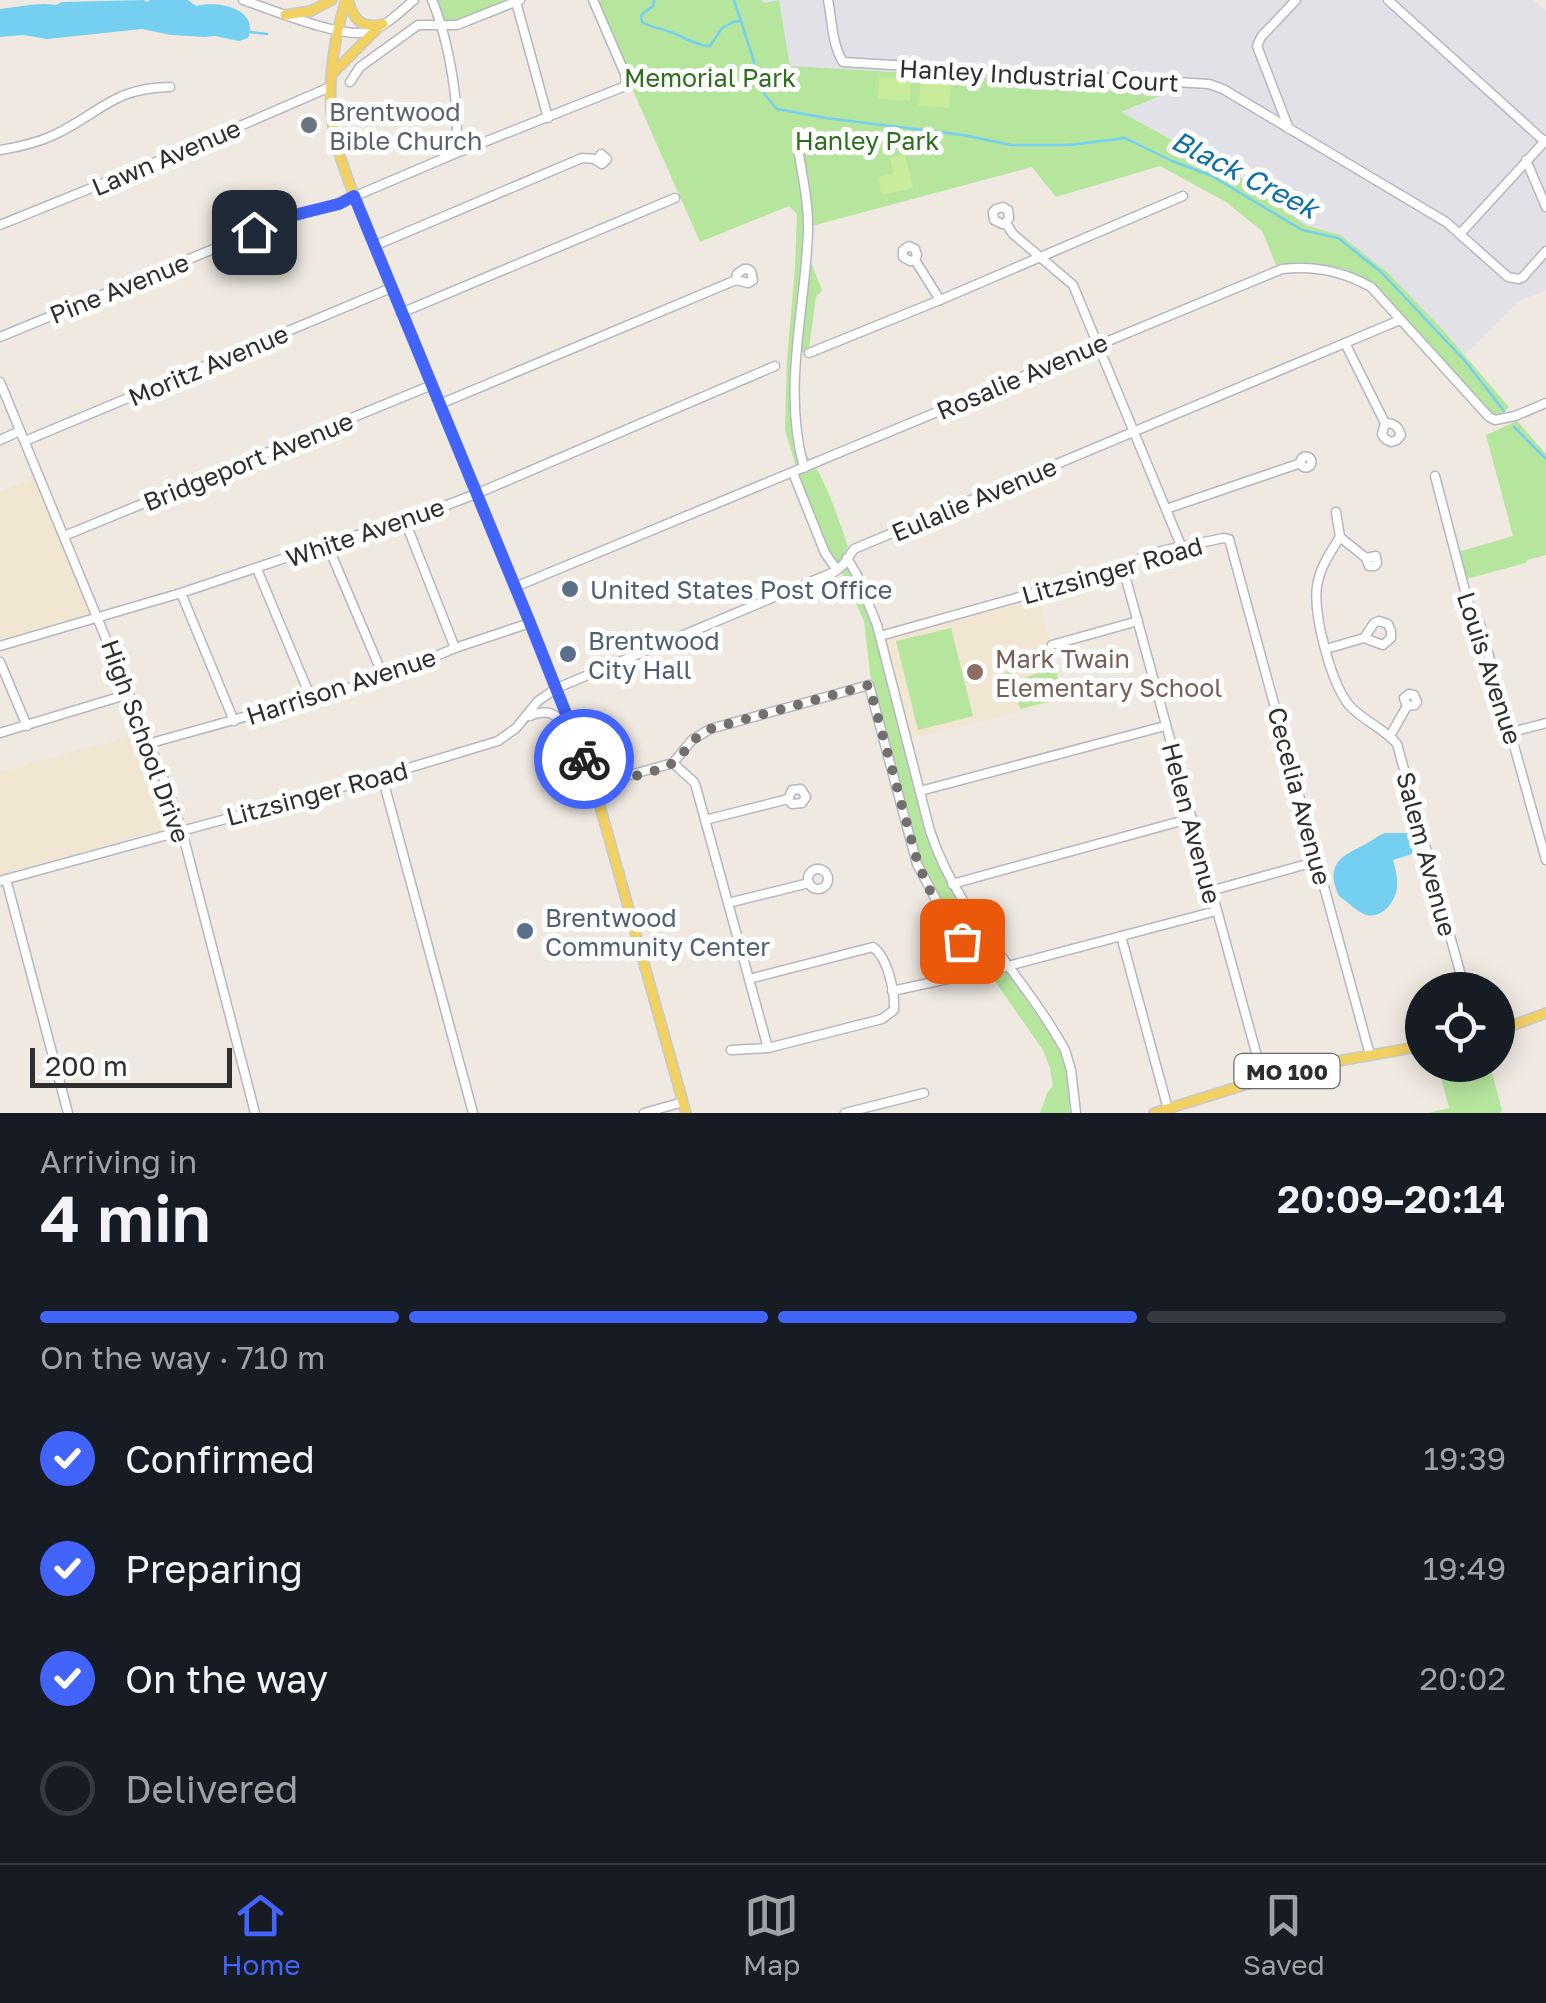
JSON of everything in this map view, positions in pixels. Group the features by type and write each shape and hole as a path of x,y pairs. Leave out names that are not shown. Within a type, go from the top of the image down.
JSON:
{"main road":[{"path":"285,14 311,11 332,0"},
{"path":"347,0 362,24 380,26"},
{"path":"347,0 338,30 330,87 335,140 374,246 594,785 686,1113"},
{"path":"332,74 380,26"},
{"path":"1515,1025 1546,1013"},
{"name":"MO 100","path":"1154,1113 1262,1078 1405,1049"}],"street":[{"path":"243,0 356,34 380,26 414,0"},
{"path":"432,0 447,40 459,134 454,154"},
{"name":"Pine Avenue","path":"0,337 290,216 332,206 624,86 625,74 594,0"},
{"name":"Hanley Industrial Court","path":"828,0 839,58 849,64 1209,84 1446,222 1512,278 1523,276 1546,252"},
{"path":"1289,129 1257,46 1260,37 1296,0"},
{"path":"1388,0 1545,140 1460,234"},
{"path":"350,82 360,67 414,27 457,25 518,1 548,118"},
{"path":"0,150 54,135 117,96 170,87"},
{"name":"Lawn Avenue","path":"0,225 330,87"},
{"path":"459,134 473,148"},
{"path":"798,148 808,227 794,362 794,421 804,468"},
{"path":"374,246 582,158 597,159"},
{"path":"1526,160 1546,208"},
{"path":"809,353 1184,196"},
{"path":"401,313 676,198"},
{"path":"1006,223 1013,234 1072,284 1182,548"},
{"path":"915,260 940,300"},
{"name":"Rosalie Avenue","path":"515,587 1282,269 1333,270 1371,288 1489,417 1500,420 1546,403"},
{"path":"440,404 736,280"},
{"name":"Moritz Avenue","path":"25,442 391,288"},
{"name":"Eulalie Avenue","path":"838,570 854,549 1400,320"},
{"path":"1346,344 1385,423"},
{"name":"White Avenue","path":"0,646 405,521 775,366"},
{"name":"High School Drive","path":"0,382 150,743 182,830 255,1113"},
{"name":"Bridgeport Avenue","path":"64,536 432,385"},
{"path":"0,440 20,431"},
{"path":"1166,509 1301,463"},
{"path":"556,688 838,570 825,554 794,472"},
{"name":"Louis Avenue","path":"1435,476 1468,602 1480,624 1546,860"},
{"path":"1336,512 1340,537 1317,584 1317,608 1336,685 1366,722 1390,736 1407,706"},
{"path":"405,521 455,648"},
{"path":"1340,537 1366,558"},
{"name":"Litzsinger Road","path":"880,636 1123,568 1131,561 1229,539"},
{"name":"Cecelia Avenue","path":"1229,539 1370,1055"},
{"path":"327,544 384,678"},
{"path":"847,558 880,636 936,849 952,884 984,935 1065,1050 1076,1113"},
{"name":"Helen Avenue","path":"1123,568 1262,1078"},
{"path":"256,569 311,698"},
{"path":"181,593 234,721"},
{"path":"1052,645 1138,621"},
{"name":"Harrison Avenue","path":"150,743 384,678 455,648 530,623"},
{"path":"1326,649 1364,638"},
{"path":"0,662 27,726"},
{"path":"594,785 673,763 692,740 710,729 869,685 918,864 942,911 982,971"},
{"name":"Litzsinger Road","path":"3,880 498,741 556,688"},
{"path":"0,734 129,694"},
{"path":"526,718 546,710 572,730"},
{"path":"1512,732 1546,723"},
{"path":"920,791 1165,726"},
{"name":"Salem Avenue","path":"1390,736 1397,744 1460,972"},
{"path":"673,763 694,782 768,1048"},
{"path":"382,776 474,1113"},
{"path":"706,820 788,799"},
{"path":"952,884 1192,818"},
{"path":"1210,891 1318,862"},
{"path":"3,880 68,1113"},
{"path":"728,903 809,883"},
{"path":"892,992 1216,911"},
{"path":"1120,936 1168,1109"},
{"path":"731,1050 768,1048 886,1017 894,1010 882,957 873,948 749,979"},
{"path":"846,1113 924,1092"},
{"path":"644,1113 683,1102"}],"shaded area":[{"path":"762,0 1534,0 1546,11 1546,290 1519,301 1465,355 1340,235 1305,225 1120,112 1176,87 789,66 779,1 763,4"},
{"path":"35,478 90,616 0,642 0,491"},
{"name":"Mark Twain Elementary School","path":"1037,596 1065,700 910,739 886,638"},
{"path":"141,733 175,826 0,875 0,772"}],"green space":[{"path":"432,0 520,0 443,26"},
{"path":"593,0 779,0 790,66 1179,88 1121,112 1244,180 1305,225 1340,235 1387,272 1509,407 1498,416 1488,410 1374,286 1347,271 1327,266 1276,265 1262,231 1226,202 1160,166 1056,197 1032,167 808,227 805,199 802,201 803,242 822,290 816,297 809,348 796,357 796,420 803,453 823,482 848,547 843,556 877,637 928,836 943,873 968,916 1058,1045 1069,1080 1070,1113 1040,1113 1053,1086 1043,1050 947,913 923,870 871,680 864,621 804,494 785,430 797,214 789,206 700,242"},
{"path":"879,77 911,79 910,101 878,99"},
{"path":"921,80 951,82 949,108 919,106"},
{"path":"905,154 913,188 882,195 878,177 893,174 890,158"},
{"path":"1517,421 1546,454 1546,555 1466,579 1458,552 1513,536 1486,435"},
{"path":"951,628 973,716 918,730 896,641"},
{"path":"1055,668 1063,698 1020,709 1014,686 1009,685 1005,672 1011,671 1014,681"},
{"path":"1442,1082 1495,1082 1502,1110 1428,1113 1449,1108"}],"water":[{"path":"188,0 196,6 234,8 248,20 248,38 239,41 142,29 47,39 0,37 0,9 62,2"},
{"path":"1385,833 1408,833 1417,847 1412,854 1393,860 1397,885 1388,907 1378,914 1366,915 1339,896 1334,871 1340,859"}],"waterway":[{"path":"654,0 653,6 641,15 642,22 699,44 710,46 722,28 740,21"},
{"name":"Black Creek","path":"734,0 765,95 777,109 1011,145 1069,145 1125,138 1212,176 1302,230 1338,238 1381,272 1465,361 1504,411"},
{"path":"250,32 267,34"},
{"name":"Black Creek","path":"1514,427 1546,459"}],"way so far":[{"path":"584,759 594,785 614,780 673,763 692,740 710,729 869,685 918,864 932,895 962,941"}],"place":[{"name":"Brentwood Bible Church","path":"309,125"},
{"name":"United States Post Office","path":"570,589"},
{"name":"Brentwood City Hall","path":"568,654"},
{"name":"Mark Twain Elementary School","path":"975,672"},
{"name":"Brentwood Community Center","path":"525,931"}],"route":[{"path":"254,232 354,196 584,759"}],"park label":[{"name":"Memorial Park","path":"710,77"},
{"name":"Hanley Park","path":"867,140"}]}
